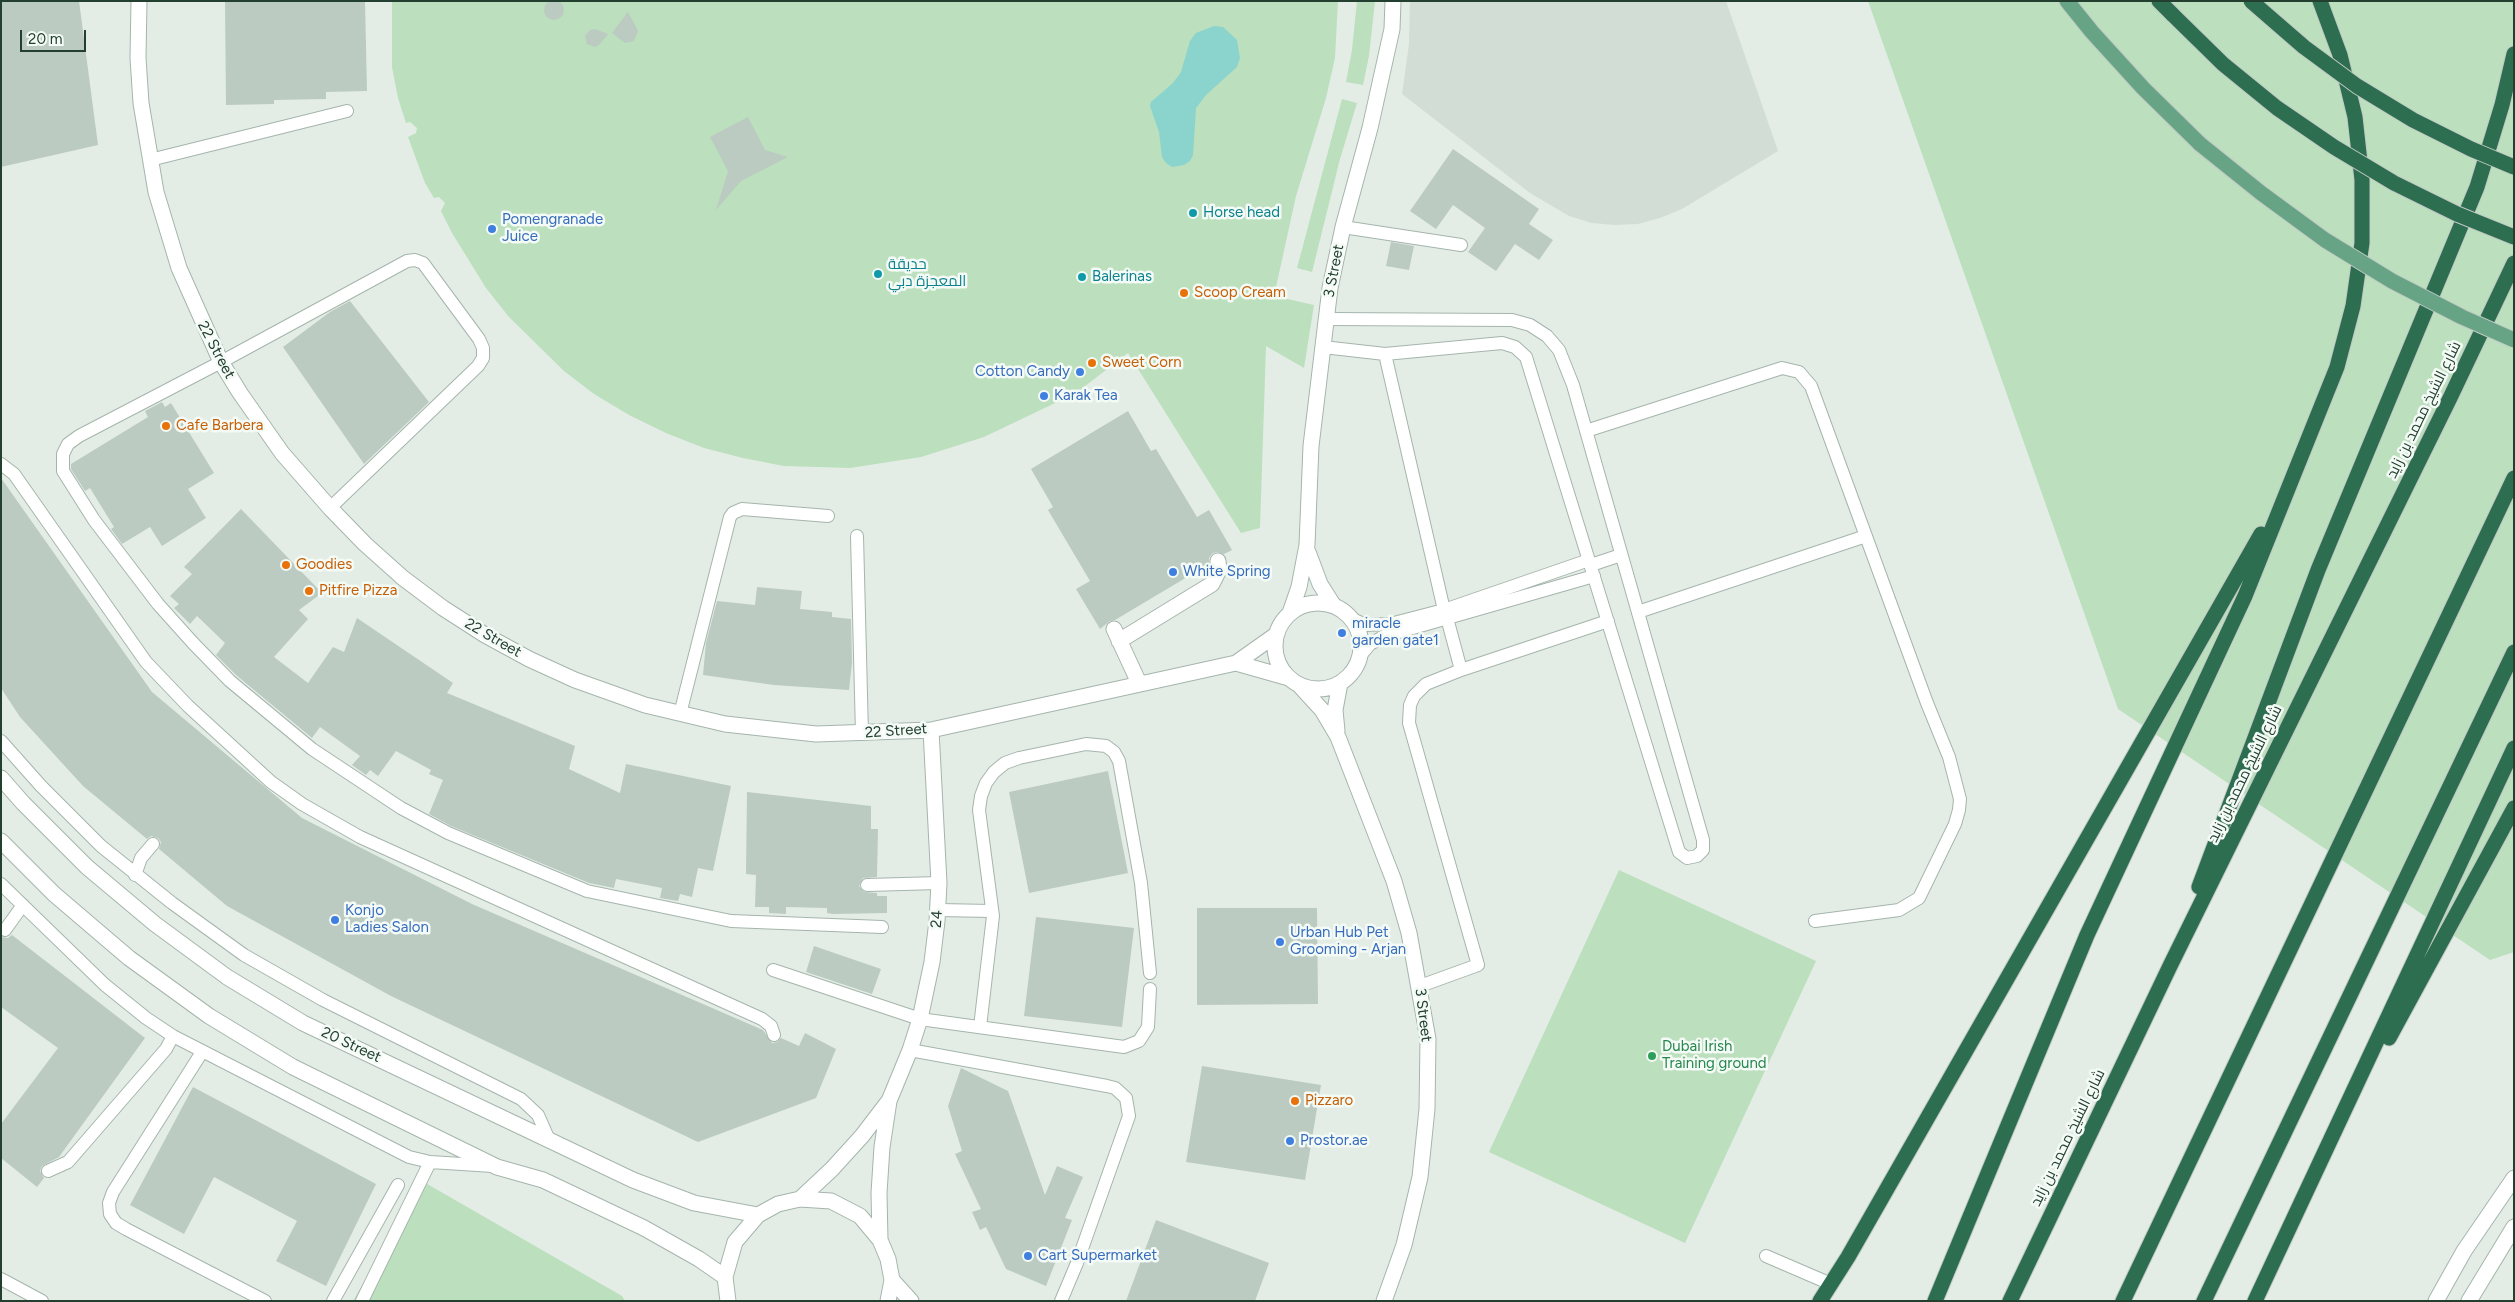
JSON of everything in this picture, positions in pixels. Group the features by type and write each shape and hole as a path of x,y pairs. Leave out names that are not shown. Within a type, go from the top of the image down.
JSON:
{"highway":[{"path":"2159,1 2223,64 2269,102 2334,148 2394,183 2457,214 2514,237"},
{"path":"2164,1 2173,15"},
{"path":"2251,1 2304,47 2357,86 2412,120 2470,149 2514,167"},
{"path":"1935,1301 2064,988 2245,596 2337,368 2353,306 2362,243 2362,180 2355,116 2340,55 2320,1"},
{"path":"2170,966 2318,570 2477,187 2502,105 2514,54"},
{"name":"شارع الشيخ محمد بن زايد","path":"2010,1301 2170,966 2450,398 2514,263"},
{"path":"2123,1301 2514,478"},
{"path":"1820,1301 1848,1257 2287,490"},
{"path":"2204,1301 2514,652"},
{"path":"2255,1301 2514,748"},
{"path":"2318,1170 2514,808"},
{"path":"1830,1301 1848,1257"}],"main road":[{"path":"2068,1 2092,32 2136,81 2200,144 2261,193 2325,240 2392,281 2462,317 2514,340"}],"street":[{"name":"22 Street","path":"139,1 138,58 141,103 156,192 179,268 221,362 271,438 330,508 403,578 443,608 485,635 529,659 575,680 636,702 680,714 770,731 862,734 931,730 1236,662 1277,634"},
{"name":"3 Street","path":"1290,614 1300,587 1307,545 1312,446 1326,319 1343,227 1370,128 1392,29 1393,1"},
{"name":"3 Street","path":"1307,545 1314,571 1334,606"},
{"path":"1139,683 1116,635 1212,584 1219,570 1218,561"},
{"path":"1311,604 1334,606 1352,619 1360,637 1359,657 1355,667 1340,683 1328,688 1295,682 1277,658 1277,634 1290,614 1311,604"},
{"name":"22 Street","path":"1236,662 1295,682"},
{"name":"3 Street","path":"1295,682 1322,710 1338,737 1394,881 1409,933 1428,1039 1427,1108 1420,1177 1404,1245 1384,1301"},
{"name":"3 Street","path":"1338,737 1336,710 1340,683"},
{"name":"24","path":"880,1240 879,1193 882,1146 889,1101 910,1050 920,1019 932,962 938,910 939,883 931,730"},
{"name":"20 Street","path":"1,778 23,803 87,867 155,924 228,977 304,1023 633,1180 694,1203 758,1216"},
{"path":"1,841 54,894 129,958 209,1016 293,1067 497,1167 543,1180 644,1228 700,1259 726,1277"},
{"name":"24","path":"800,1199 862,1136 889,1101"},
{"path":"2436,1301 2479,1228 2514,1178"},
{"path":"728,1301 726,1277 735,1242 758,1216 778,1204 800,1199 832,1201 860,1216 880,1240 888,1259 892,1280 888,1301"},
{"path":"2469,1301 2514,1227"},
{"path":"892,1280 911,1301"}],"lane":[{"path":"150,160 347,111"},
{"path":"1343,227 1462,245"},
{"path":"330,508 478,366 483,358 483,348 479,339 423,263 415,260 407,261 80,436 68,444 63,454 63,471 104,534 158,604 230,680 270,716 312,749 401,808 448,833 587,891 731,921 882,926"},
{"path":"1323,347 1384,354 1502,343 1515,348 1526,357 1679,852 1687,858 1697,856 1703,850 1703,840 1586,431 1570,377 1559,350 1547,336 1530,325 1512,320 1326,319"},
{"path":"1384,354 1445,614 1461,670"},
{"path":"1586,431 1773,370 1791,368 1806,378 1811,386 1927,703 1949,757 1958,788 1959,810 1926,888 1910,905 1899,910 1815,921"},
{"path":"1,464 14,474 146,662 188,706 272,782 302,804 360,837 762,1019 771,1026 774,1035"},
{"path":"680,714 729,522 733,513 742,510 828,516"},
{"path":"857,536 862,734"},
{"path":"1638,612 1866,536"},
{"path":"1359,657 1370,644 1385,636 1445,614 1591,567 1621,555"},
{"path":"1352,619 1366,625 1382,626 1445,614"},
{"path":"1420,986 1478,965 1409,723 1410,705 1420,690 1434,680 1608,621"},
{"path":"1,740 101,846 135,875 244,955 323,1000 521,1099 538,1115 549,1140"},
{"path":"980,1027 992,911 979,810 980,796 986,783 1000,767 1019,758 1096,743 1106,746 1114,752 1119,761 1142,883 1150,973"},
{"path":"135,875 141,858 153,844"},
{"path":"866,885 939,883"},
{"path":"1,884 105,985 146,1018 173,1036 409,1157 430,1162 497,1167"},
{"path":"5,930 23,905"},
{"path":"938,910 992,911"},
{"path":"773,970 920,1019 1115,1047 1132,1046 1145,1035 1148,1027 1150,989"},
{"path":"48,1172 68,1162 166,1049 173,1036"},
{"path":"910,1050 1108,1086 1115,1088 1126,1098 1129,1116 1077,1263 1061,1301"},
{"path":"202,1052 113,1192 109,1203 110,1214 116,1223 126,1229 265,1301"},
{"path":"362,1301 430,1162"},
{"path":"333,1301 398,1185"},
{"path":"1766,1256 1831,1284"},
{"path":"1,1279 42,1301"}],"shaded area":[{"path":"1410,1 1726,1 1778,151 1682,209 1660,218 1638,224 1615,225 1592,223 1569,216 1530,193 1402,94 1409,44"}],"green space":[{"name":"حديقة المعجزة دبي","path":"392,1 1338,1 1335,58 1326,98 1296,196 1274,296 1314,305 1304,368 1266,346 1260,528 1241,533 1128,353 1076,393 984,437 921,457 850,468 784,466 704,448 666,433 629,415 594,394 564,371 509,317 486,288 452,233 441,211 445,203 439,197 434,198 425,183 408,137 416,133 417,128 410,122 406,123 398,98 392,67"},
{"path":"1357,1 1375,1 1369,56 1363,85 1346,82 1352,50"},
{"path":"1868,1 2514,1 2514,952 2490,960 2118,709"},
{"path":"1342,99 1357,103 1340,159 1312,272 1297,268"},
{"name":"Dubai Irish Training ground","path":"1619,870 1816,961 1685,1243 1489,1152"},
{"path":"422,1181 622,1296 625,1301 353,1301"}],"water":[{"path":"1214,26 1223,27 1237,40 1240,58 1237,67 1206,95 1196,108 1193,155 1190,161 1184,165 1172,167 1162,157 1159,132 1150,106 1151,102 1173,83 1181,72 1190,41 1196,33"}],"building":[{"path":"554,0 561,3 564,10 561,17 554,20 547,17 544,10 547,3"},
{"path":"1,1 79,1 98,145 1,167"},
{"path":"225,1 365,1 367,91 326,92 326,99 274,100 274,104 226,105"},
{"path":"628,12 638,31 634,41 625,43 612,33"},
{"path":"595,29 608,34 595,47 587,44 585,36 590,30"},
{"path":"748,117 765,150 788,157 741,181 716,210 728,171 710,137"},
{"path":"1453,149 1539,209 1529,224 1553,240 1539,260 1515,244 1496,271 1468,252 1485,228 1453,205 1436,229 1410,211"},
{"path":"1391,242 1414,246 1409,270 1386,266"},
{"path":"350,301 429,402 364,464 283,347 330,312"},
{"path":"162,402 165,407 171,403 214,473 188,489 206,518 162,546 150,527 122,544 111,529 114,527 90,488 85,491 71,469 71,464 148,417 145,411"},
{"path":"1128,411 1151,451 1156,449 1197,517 1209,510 1232,550 1224,554 1213,553 1209,558 1209,564 1115,620 1110,621 1100,629 1076,589 1090,581 1048,510 1053,507 1031,469"},
{"path":"1,478 152,692 302,818 472,904 763,1030 772,1043 777,1042 781,1038 799,1046 805,1033 836,1049 816,1098 698,1142 391,996 227,906 159,849 161,842 158,838 151,836 147,839 83,786 20,717 1,688"},
{"path":"241,509 322,593 299,610 308,619 274,657 308,683 333,647 344,652 357,618 453,683 447,693 575,746 569,769 620,793 626,764 731,786 713,871 698,868 692,897 680,894 678,901 660,898 662,888 616,879 614,888 589,883 451,826 429,814 443,780 429,774 431,770 396,751 378,776 370,770 366,775 352,765 360,756 320,727 312,738 236,675 216,655 225,643 197,616 190,624 174,608 179,604 170,596 192,574 184,567"},
{"path":"757,587 802,591 800,609 832,612 832,617 851,619 852,663 849,690 774,685 703,675 706,643 717,601 755,605"},
{"path":"1108,771 1128,873 1029,893 1009,792"},
{"path":"747,792 871,806 871,829 878,829 877,877 863,878 859,886 864,892 877,893 877,896 887,896 887,913 833,914 827,913 827,908 786,907 786,914 769,913 769,907 755,907 756,875 746,874"},
{"path":"1197,908 1317,908 1318,1004 1197,1005"},
{"path":"1036,917 1134,928 1122,1027 1024,1016"},
{"path":"12,935 145,1038 59,1157 42,1166 40,1171 44,1178 37,1187 1,1158 1,1124 58,1048 1,1007 1,937 8,938"},
{"path":"814,946 881,969 872,994 806,972"},
{"path":"1202,1066 1321,1085 1305,1180 1186,1162"},
{"path":"961,1068 1008,1091 1045,1195 1057,1166 1083,1177 1065,1218 1072,1220 1046,1286 1006,1269 986,1227 980,1230 972,1212 981,1209 955,1154 962,1151 948,1106"},
{"path":"193,1087 376,1184 326,1286 276,1261 297,1221 214,1177 184,1234 130,1205"},
{"path":"1156,1220 1269,1263 1255,1301 1126,1301"}],"place":[{"name":"Horse head","path":"1193,213"},
{"name":"Pomengranade Juice","path":"492,229"},
{"name":"حديقة المعجزة دبي","path":"878,274"},
{"name":"Balerinas","path":"1082,277"},
{"name":"Scoop Cream","path":"1184,293"},
{"name":"Sweet Corn","path":"1092,363"},
{"name":"Cotton Candy","path":"1080,372"},
{"name":"Karak Tea","path":"1044,396"},
{"name":"Cafe Barbera","path":"166,426"},
{"name":"Goodies","path":"286,565"},
{"name":"White Spring","path":"1173,572"},
{"name":"Pitfire Pizza","path":"309,591"},
{"name":"miracle garden gate1","path":"1342,633"},
{"name":"Konjo Ladies Salon","path":"335,920"},
{"name":"Urban Hub Pet Grooming - Arjan","path":"1280,942"},
{"name":"Dubai Irish Training ground","path":"1652,1056"},
{"name":"Pizzaro","path":"1295,1101"},
{"name":"Prostor.ae","path":"1290,1141"},
{"name":"Cart Supermarket","path":"1028,1256"}]}
